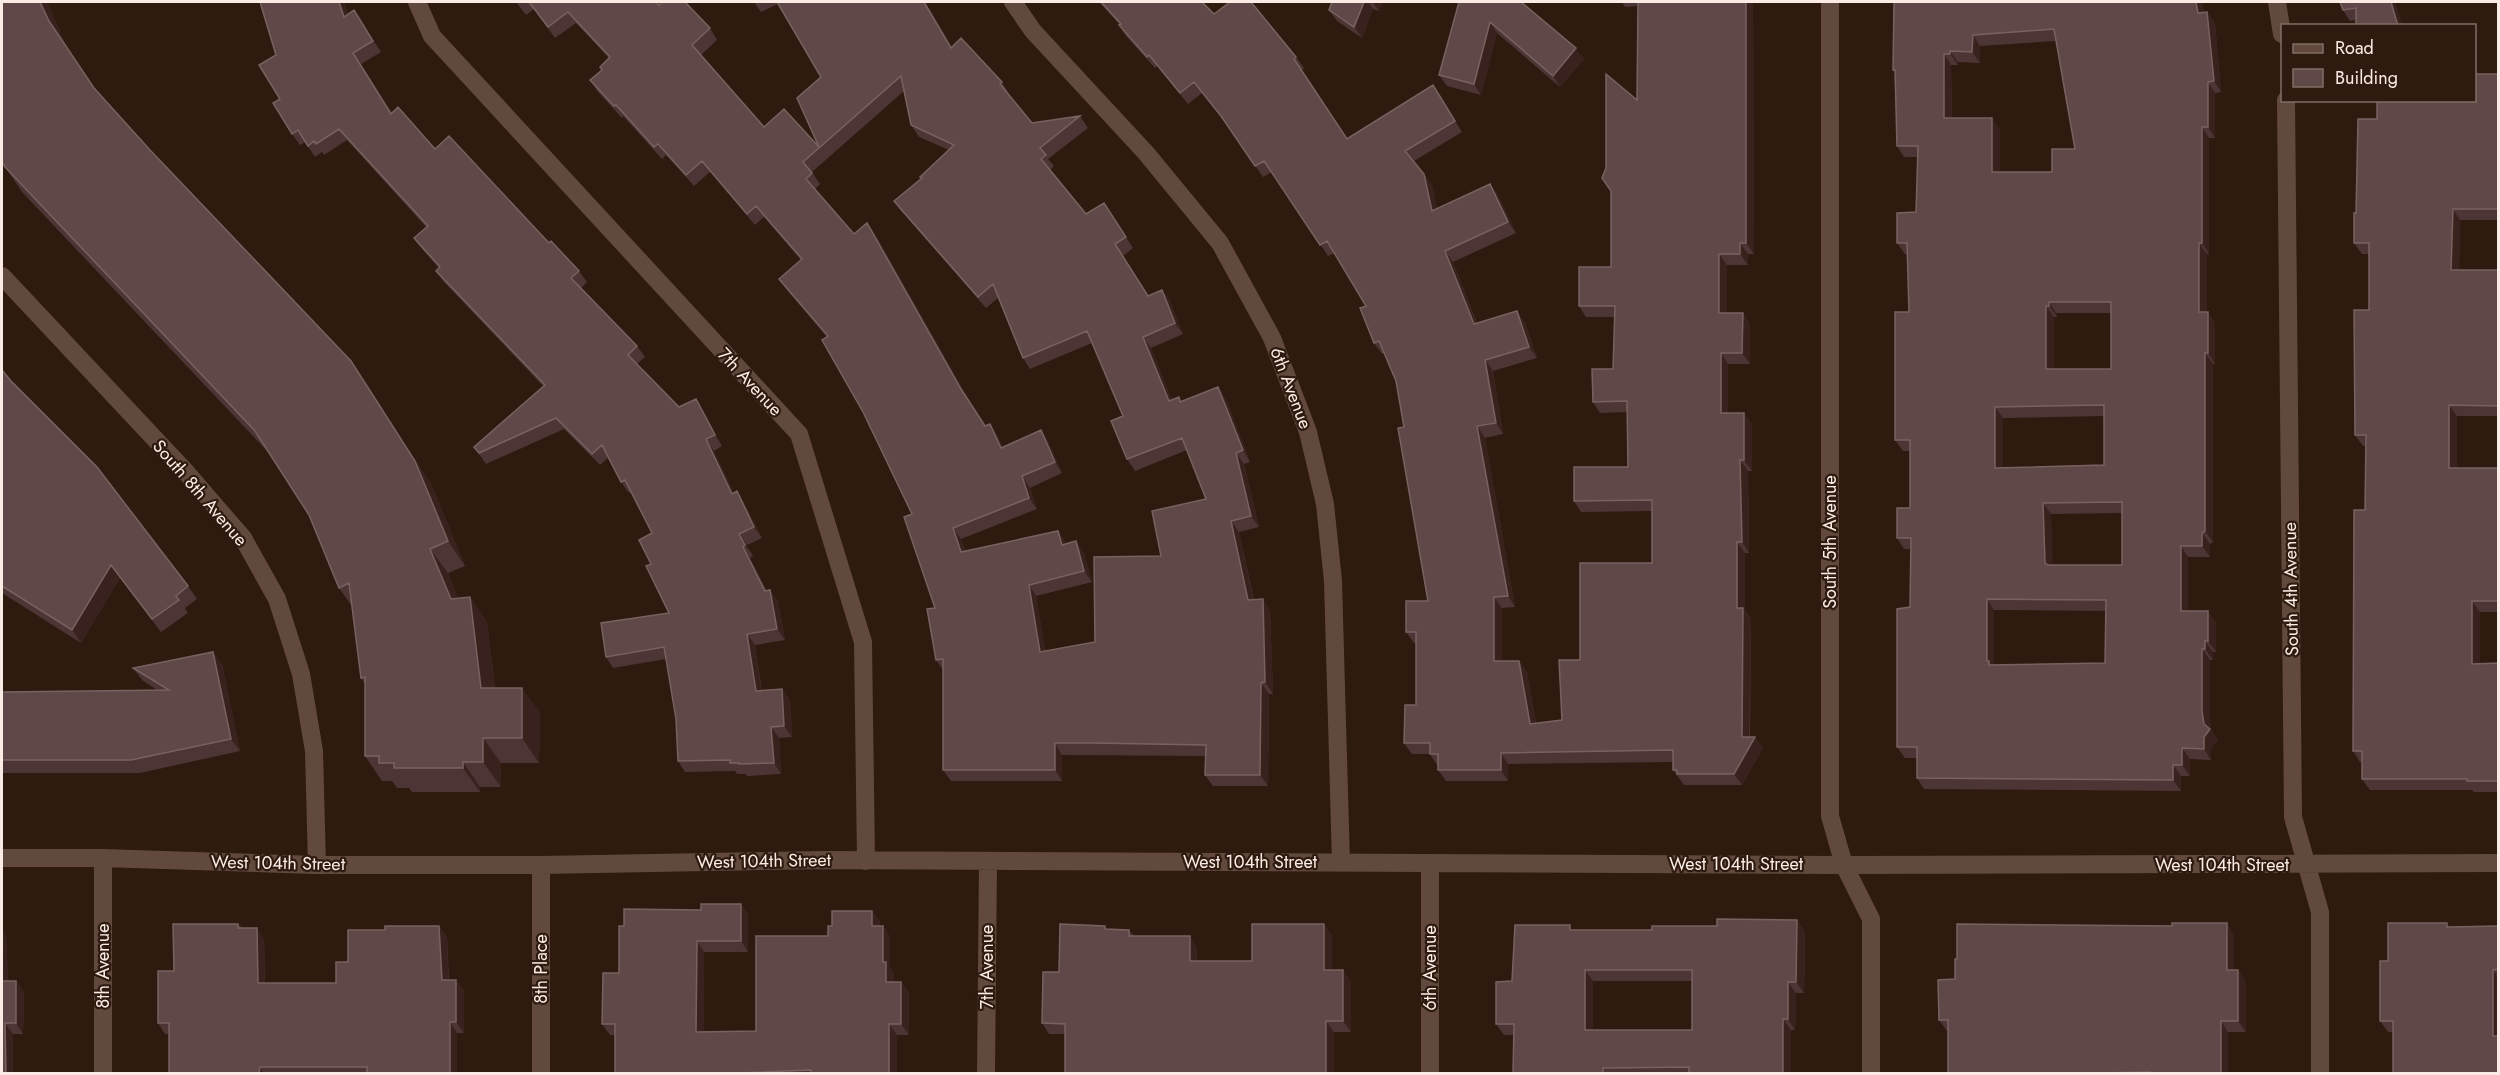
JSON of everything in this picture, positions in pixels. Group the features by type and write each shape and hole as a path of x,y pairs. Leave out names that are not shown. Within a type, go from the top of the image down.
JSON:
{"street":[{"name":"7th Avenue","path":"417,2 432,36 799,434 862,642 866,861"},
{"name":"6th Avenue","path":"1013,2 1033,31 1146,153 1220,243 1272,338 1308,432 1325,504 1333,580 1341,863"},
{"name":"South 5th Avenue","path":"1830,2 1830,816 1844,865 1871,918 1871,1074"},
{"path":"2277,2 2281,24"},
{"name":"South 4th Avenue","path":"2286,102 2293,817 2320,912 2320,1074"},
{"name":"South 8th Avenue","path":"2,276 185,471 243,538 278,599 301,674 314,751 317,865"},
{"name":"West 104th Street","path":"2,858 103,858 317,865 866,861 1844,865 2499,863"},
{"name":"8th Avenue","path":"103,858 103,1074"},
{"name":"7th Avenue","path":"986,1074 988,861"},
{"name":"6th Avenue","path":"1430,863 1430,1074"},
{"name":"8th Place","path":"541,865 541,1074"}],"building":[{"path":"2,2 40,2 49,21 94,88 351,361 415,461 448,541 430,549 451,599 470,597 481,688 522,688 522,738 483,738 483,762 463,762 463,768 394,768 394,763 379,763 379,756 365,756 365,677 361,678 349,583 339,588 309,515 255,431 2,162"},
{"path":"260,2 339,2 344,17 354,10 373,41 353,53 391,114 398,107 435,149 449,136 549,243 551,241 579,271 571,278 637,346 628,355 679,407 696,399 715,435 706,439 732,494 737,491 754,527 739,534 745,545 743,547 765,591 770,590 777,629 747,634 756,691 782,689 784,726 771,727 774,763 739,764 730,763 730,760 678,761 676,719 664,647 606,657 601,623 669,613 646,566 651,564 639,540 652,533 625,480 621,482 602,445 592,454 556,418 479,453 474,447 545,385 436,271 440,267 414,238 428,226 339,129 316,144 314,141 308,146 298,130 292,134 273,103 280,99 259,65 276,55"},
{"path":"529,2 656,2 659,5 663,2 685,2 710,28 692,45 764,127 784,109 819,147 797,98 821,77 777,2 924,2 951,48 961,38 1002,82 1000,84 1032,123 1080,116 1040,148 1046,155 1041,159 1086,214 1104,203 1126,237 1115,244 1148,296 1162,290 1175,323 1143,337 1169,401 1179,397 1180,402 1218,387 1243,450 1236,453 1251,516 1231,521 1248,600 1263,599 1265,682 1261,683 1260,775 1205,775 1206,745 1094,743 1055,743 1055,770 943,770 943,659 936,660 927,609 935,608 904,517 912,514 863,412 822,340 828,336 779,279 802,259 756,206 747,214 702,161 686,175 658,144 654,147 616,105 614,106 590,80 602,70 600,67 610,57 568,12 548,27","holes":["901,76 911,125 954,145 920,177 922,178 894,201 978,297 993,284 1023,358 1087,331 1123,416 1111,421 1127,459 1182,438 1206,499 1152,511 1161,556 1094,557 1095,642 1040,652 1029,585 1084,571 1076,541 1062,545 1058,531 961,552 953,528 1029,498 1022,476 1055,462 1041,430 1001,448 990,424 985,426 961,389 867,223 854,234 806,179 812,173 803,162"]},
{"path":"1101,2 1202,2 1214,14 1230,2 1251,2 1296,57 1294,59 1347,139 1433,85 1455,121 1405,151 1424,174 1432,211 1490,184 1508,222 1445,251 1474,324 1517,311 1529,347 1485,360 1496,423 1477,426 1508,596 1494,597 1494,661 1519,661 1530,724 1562,720 1559,660 1580,660 1580,563 1652,563 1652,500 1574,501 1574,467 1628,467 1627,401 1593,402 1592,369 1613,369 1615,306 1579,306 1579,267 1611,267 1611,191 1602,178 1606,168 1606,74 1637,100 1638,2 1746,2 1746,243 1740,243 1740,254 1719,254 1719,313 1743,313 1742,353 1721,353 1721,413 1744,413 1744,460 1740,460 1742,542 1737,542 1737,608 1743,608 1742,737 1755,737 1734,774 1677,774 1677,770 1673,770 1673,750 1501,753 1501,770 1438,770 1438,754 1430,754 1430,743 1404,743 1405,705 1416,705 1416,632 1406,632 1406,601 1428,601 1398,428 1404,427 1396,381 1379,341 1374,343 1360,308 1366,306 1327,241 1320,245 1264,161 1255,166 1221,116 1194,82 1180,93"},
{"path":"1332,2 1364,2 1354,27 1329,10"},
{"path":"1459,2 1521,2 1576,48 1553,76 1490,22 1474,84 1439,75"},
{"path":"1894,2 2196,2 2198,13 2207,12 2214,81 2208,82 2208,127 2202,127 2202,243 2199,243 2199,312 2208,312 2208,353 2205,353 2205,531 2202,533 2202,546 2181,546 2181,611 2208,611 2208,641 2205,641 2205,649 2202,649 2202,711 2204,724 2210,729 2204,737 2204,749 2182,748 2182,765 2173,765 2173,780 1917,778 1917,747 1897,747 1897,609 1910,607 1911,538 1897,538 1897,508 1910,508 1910,440 1895,440 1895,312 1909,312 1907,243 1897,243 1897,213 1916,212 1918,146 1897,146 1895,70 1893,70","holes":["2054,29 2075,149 2052,149 2052,172 1992,172 1992,118 1944,118 1944,54 1950,54 1950,51 1972,52 1973,35","2049,302 2111,302 2111,369 2046,369 2046,306 2049,306","2104,405 2104,465 1995,468 1995,407","2122,502 2122,565 2048,565 2045,563 2043,503","1987,599 2106,600 2105,663 1989,665 1987,661"]},
{"path":"2340,2 2391,2 2397,24 2356,24 2356,8 2343,10"},
{"path":"2476,74 2499,74 2499,209 2453,209 2451,270 2499,270 2499,406 2449,405 2449,468 2499,468 2499,601 2472,601 2472,664 2499,663 2499,781 2362,779 2362,751 2353,751 2354,510 2365,510 2366,435 2355,435 2354,310 2369,310 2369,243 2354,243 2354,213 2356,213 2358,119 2377,119 2377,102 2476,102"},
{"path":"2,370 97,467 188,586 176,596 179,600 152,619 111,565 72,630 2,586"},
{"path":"213,652 231,739 131,760 2,760 2,692 169,690 133,668"},
{"path":"701,904 741,904 741,941 697,941 696,1032 756,1031 756,936 828,936 828,926 832,926 832,911 872,911 872,926 883,926 883,962 886,962 886,982 901,982 901,1024 889,1024 889,1074 811,1074 811,1070 712,1074 615,1074 615,1024 602,1024 603,973 619,973 619,926 624,926 624,909 701,910"},
{"path":"1717,919 1797,920 1796,982 1788,982 1788,1019 1783,1019 1783,1074 1689,1074 1689,1067 1603,1068 1603,1074 1513,1074 1514,1024 1496,1024 1496,982 1512,981 1515,925 1570,925 1570,930 1652,930 1652,926 1717,926","holes":["1585,970 1692,970 1692,1030 1585,1030"]},
{"path":"2172,923 2227,923 2227,970 2238,970 2238,1021 2221,1021 2221,1074 2150,1074 2150,1072 1948,1074 1948,1020 1939,1020 1938,980 1955,979 1957,924 2172,926"},
{"path":"2388,923 2447,923 2447,927 2499,926 2499,969 2493,970 2493,1036 2499,1036 2499,1074 2393,1074 2393,1021 2380,1021 2380,961 2388,961"},
{"path":"173,924 238,924 238,928 257,928 258,983 336,983 336,962 348,962 348,930 385,930 385,926 439,926 442,980 456,980 456,1022 450,1022 450,1074 367,1074 367,1067 260,1067 259,1074 169,1074 169,1023 158,1023 158,971 174,971"},
{"path":"1060,924 1105,926 1105,929 1129,930 1129,936 1190,936 1190,961 1252,961 1252,924 1324,924 1324,970 1343,970 1343,1021 1326,1021 1326,1074 1065,1074 1065,1024 1042,1023 1043,972 1059,972"},
{"path":"2,981 16,981 16,1023 5,1023 6,1074 2,1074"}]}
